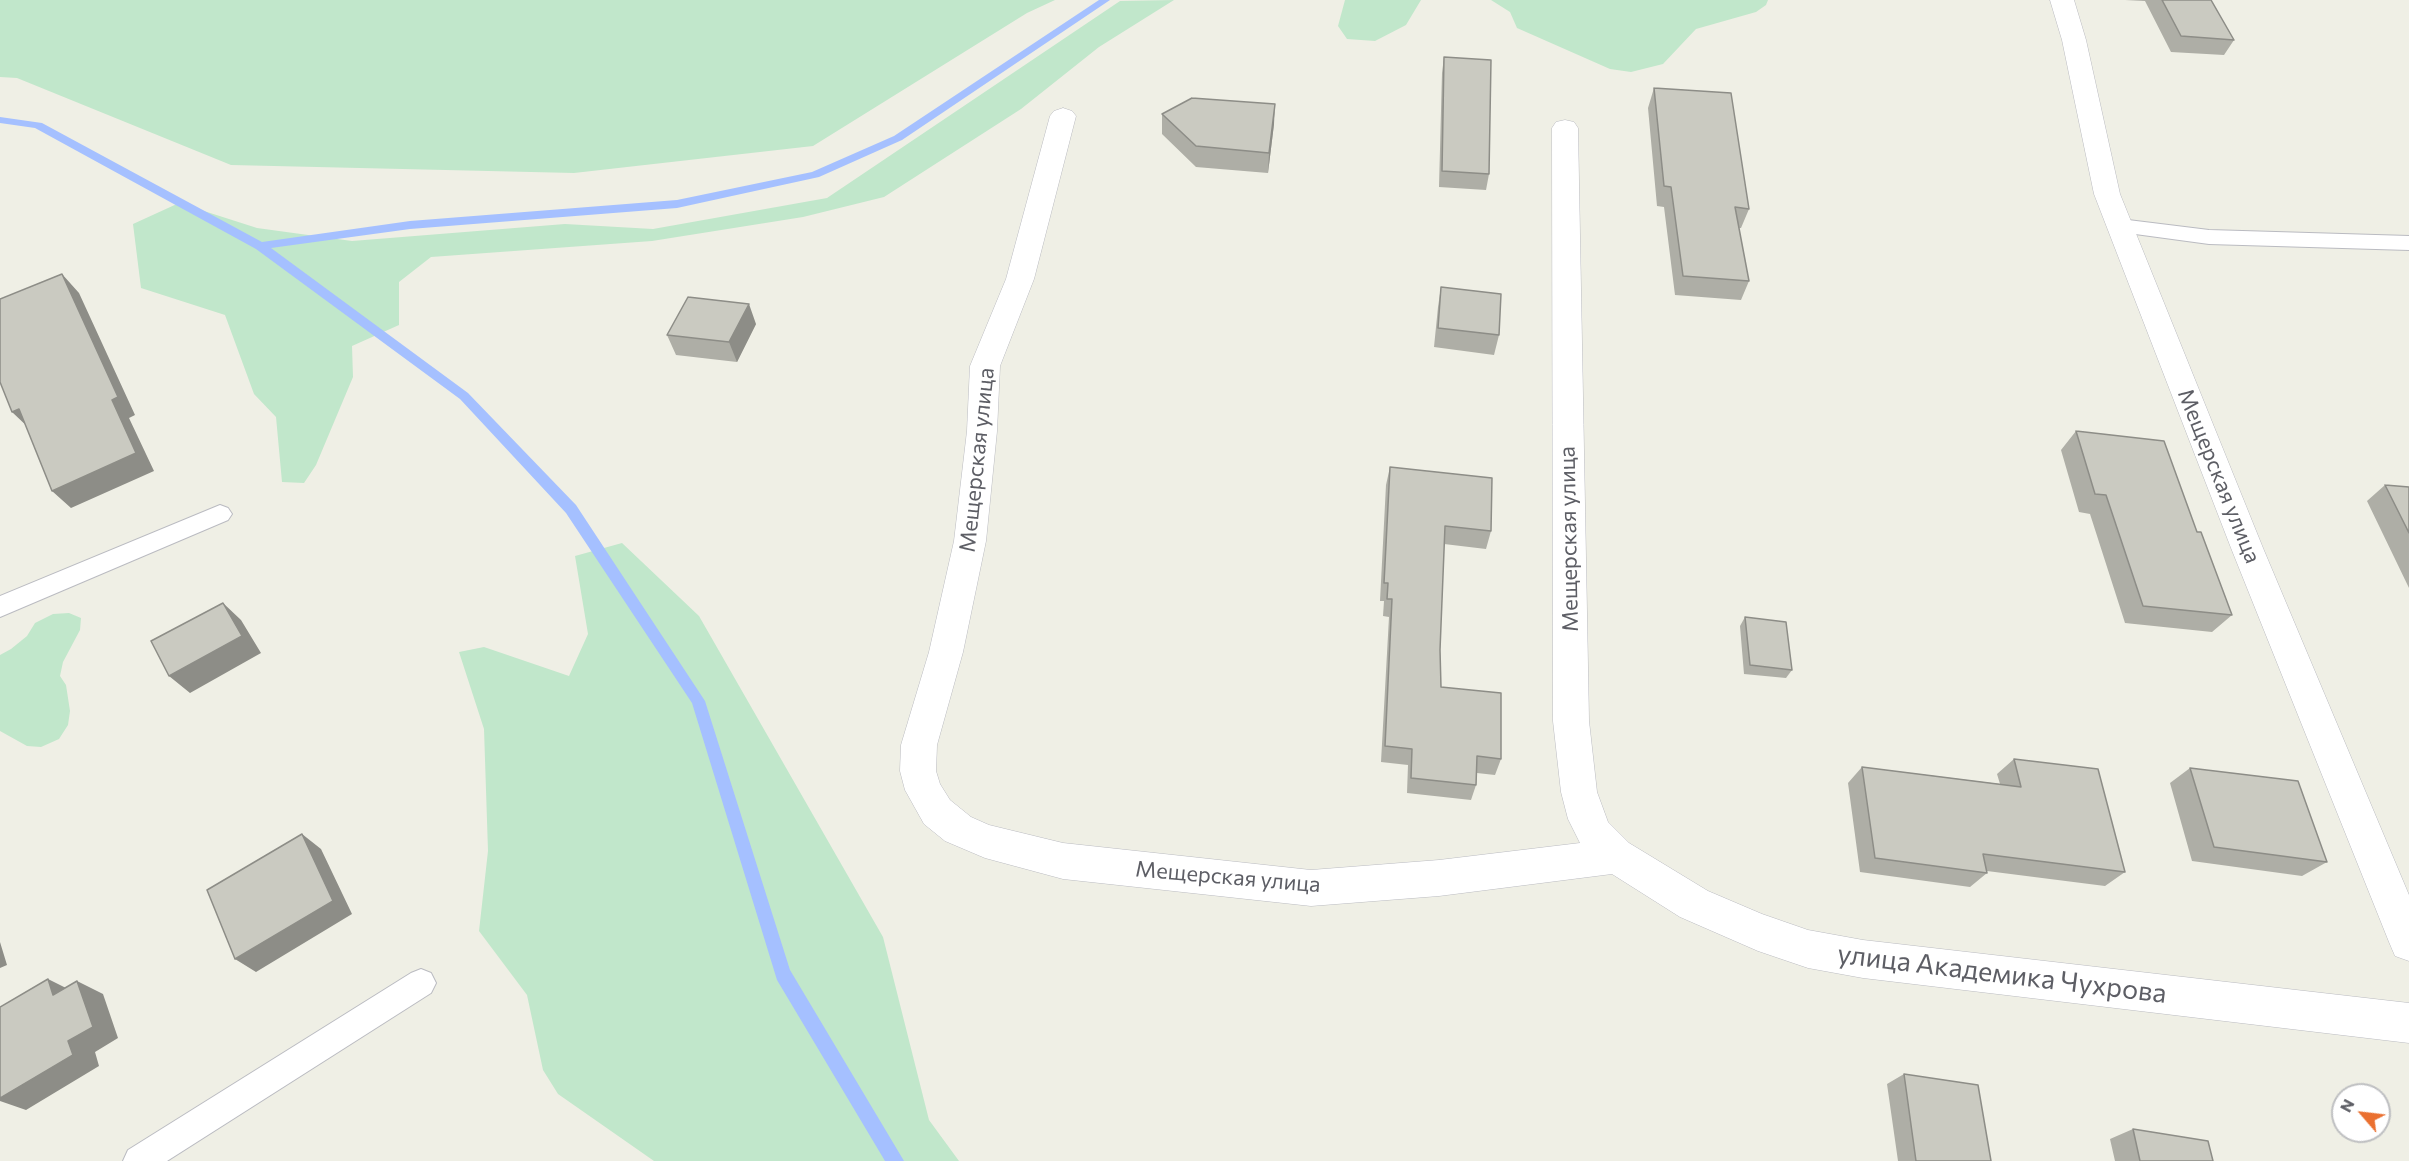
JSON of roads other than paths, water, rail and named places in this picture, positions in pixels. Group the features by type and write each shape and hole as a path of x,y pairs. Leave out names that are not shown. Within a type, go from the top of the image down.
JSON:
{"street":[{"name":"Мещерская улица","path":"2062,0 2074,40 2107,194 2247,548 2409,942"},
{"name":"Мещерская улица","path":"1063,116 1020,279 985,366 982,431 970,541 946,652 920,745 918,771 923,790 937,812 958,829 985,841 1063,861 1311,888 1439,878 1616,856"},
{"name":"Мещерская улица","path":"1565,128 1571,721 1580,792 1587,819 1595,834 1616,856"},
{"name":"улица Академика Чухрова","path":"1616,856 1694,904 1758,932 1808,949 1863,960 2409,1023"}],"lane":[{"path":"2120,226 2209,237 2409,243"},
{"path":"0,607 220,514"},
{"path":"140,1161 421,983"}],"waterway":[{"path":"260,246 410,225 677,204 815,175 898,138 1105,0"},
{"path":"0,120 38,125 260,246"},
{"path":"260,246 464,396 571,509 698,701 783,974 895,1161"}]}
